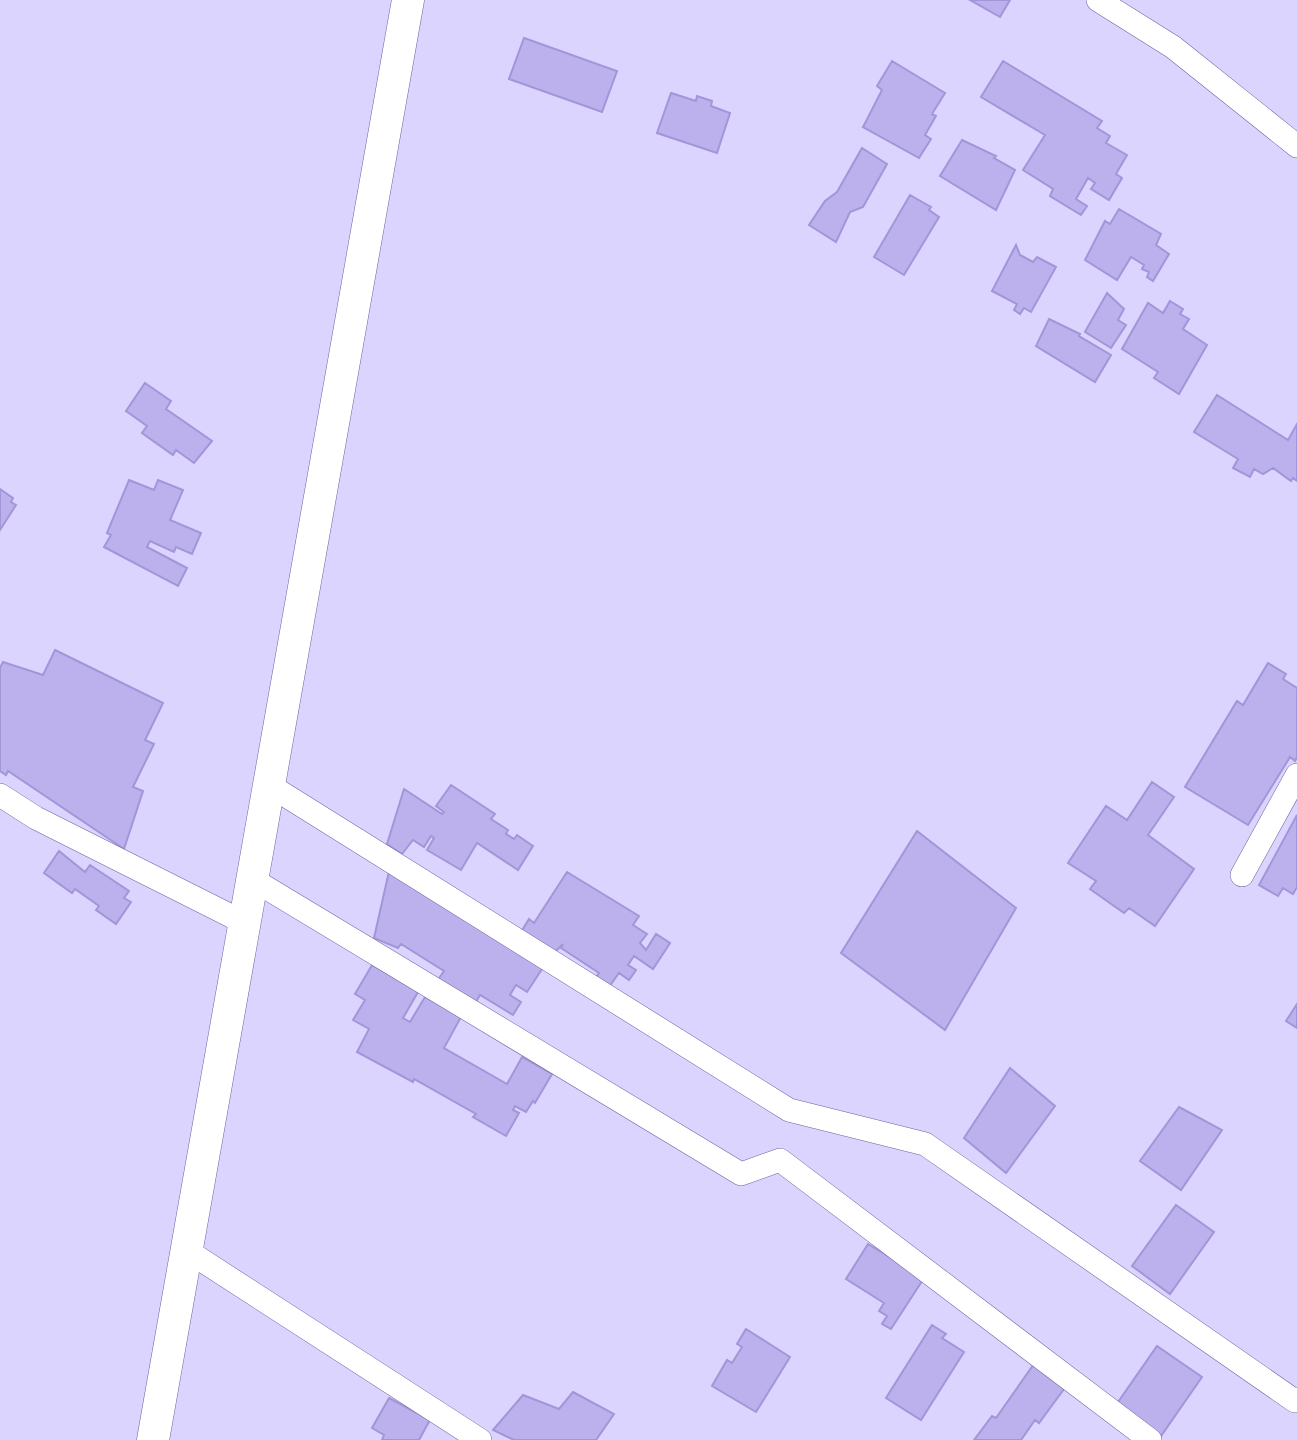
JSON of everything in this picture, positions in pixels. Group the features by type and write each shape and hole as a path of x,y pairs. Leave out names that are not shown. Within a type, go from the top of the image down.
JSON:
{"main road":[{"path":"153,1440 408,0"}],"street":[{"path":"1098,0 1173,47 1297,146"},
{"path":"1242,875 1297,775"},
{"path":"269,785 789,1110 925,1144 1295,1401 1297,1399"},
{"path":"0,795 36,818 245,923"},
{"path":"252,879 741,1174 780,1160 1150,1440"},
{"path":"186,1250 480,1440"}],"building":[{"path":"970,0 1010,0 1000,17"},
{"path":"524,38 617,71 602,112 509,79"},
{"path":"892,61 945,93 932,114 936,116 925,135 931,139 919,158 863,127 882,90 877,86"},
{"path":"1003,61 1102,121 1097,128 1110,136 1106,143 1127,155 1116,174 1122,178 1109,200 1091,189 1095,183 1088,178 1076,199 1087,206 1081,215 1050,196 1053,189 1023,170 1045,135 981,97"},
{"path":"671,93 696,101 697,96 712,101 711,106 730,113 717,153 657,133"},
{"path":"962,140 996,156 994,158 1015,170 996,210 940,176"},
{"path":"862,148 887,164 863,207 850,212 836,242 809,225 825,201 837,192"},
{"path":"910,195 931,207 929,210 939,217 904,275 874,257"},
{"path":"1119,209 1161,234 1156,245 1169,254 1153,281 1147,277 1149,272 1142,269 1144,265 1131,257 1117,280 1085,260 1105,221 1110,224"},
{"path":"1016,245 1020,255 1033,262 1037,257 1056,267 1031,312 1024,308 1020,314 1014,310 1017,304 992,291"},
{"path":"1107,293 1124,309 1118,320 1126,325 1111,348 1085,332"},
{"path":"1170,301 1183,309 1180,314 1189,319 1183,329 1207,345 1179,394 1154,378 1158,372 1122,349 1148,303 1163,313"},
{"path":"1049,319 1080,334 1079,336 1111,355 1095,382 1036,346"},
{"path":"145,383 171,401 166,409 212,441 194,463 176,450 173,455 142,433 147,426 126,411"},
{"path":"1217,395 1288,440 1297,424 1297,481 1293,478 1291,481 1273,468 1263,474 1254,469 1250,477 1233,468 1238,459 1194,432"},
{"path":"129,480 154,490 158,480 183,490 170,520 201,533 192,554 176,547 174,552 150,541 147,547 187,568 178,586 104,547 111,535 107,533"},
{"path":"0,489 13,498 11,502 16,505 0,530"},
{"path":"55,650 163,703 145,740 154,744 133,787 143,791 124,849 8,771 6,775 0,771 0,668 3,662 43,675"},
{"path":"1268,663 1286,674 1283,679 1297,688 1297,757 1295,761 1290,757 1248,825 1185,787 1237,701 1243,705"},
{"path":"1152,782 1174,797 1148,835 1194,869 1155,926 1129,908 1124,913 1090,889 1096,881 1068,863 1106,806 1127,820"},
{"path":"451,785 495,814 491,819 508,830 506,834 514,839 517,835 533,846 518,870 477,843 461,870 427,850 434,838 431,836 424,847 413,840 402,854 387,844 404,789 442,814 444,812 436,806"},
{"path":"1297,815 1297,887 1293,894 1283,888 1278,896 1259,885"},
{"path":"917,831 1016,908 945,1030 841,953"},
{"path":"59,851 85,872 90,865 129,891 124,898 131,902 116,924 96,910 99,906 75,889 72,893 44,873"},
{"path":"390,867 546,963 527,992 516,985 510,995 521,1002 513,1015 480,995 474,1005 437,981 444,971 401,944 398,948 374,938"},
{"path":"567,872 639,916 633,925 647,934 640,943 646,950 656,934 670,943 653,969 634,956 628,965 636,970 629,980 619,973 609,987 595,978 599,973 561,948 563,944 554,953 521,932 529,919 534,923"},
{"path":"372,965 418,992 403,1018 410,1022 425,997 461,1017 444,1048 507,1084 522,1057 552,1074 535,1103 533,1101 526,1112 515,1106 513,1110 519,1113 506,1136 473,1117 476,1114 414,1079 413,1082 357,1052 369,1029 353,1020 365,1000 355,994"},
{"path":"1297,1004 1297,1028 1286,1021"},
{"path":"1010,1068 1055,1106 1006,1173 964,1138"},
{"path":"1179,1107 1222,1130 1181,1190 1140,1161"},
{"path":"1176,1205 1214,1232 1170,1294 1132,1266"},
{"path":"868,1244 924,1278 891,1329 882,1324 887,1316 879,1311 884,1303 846,1279"},
{"path":"932,1325 946,1334 942,1338 964,1352 921,1420 886,1398"},
{"path":"746,1329 790,1357 756,1412 712,1386 727,1360 732,1363 742,1347 737,1344"},
{"path":"1157,1346 1202,1377 1161,1436 1116,1405"},
{"path":"1036,1361 1067,1385 1039,1423 1035,1420 1021,1440 974,1440 992,1416 996,1418"},
{"path":"573,1392 614,1414 596,1440 514,1440 493,1430 523,1395 559,1409"},
{"path":"389,1398 430,1420 419,1440 382,1440 384,1435 372,1428"}]}
